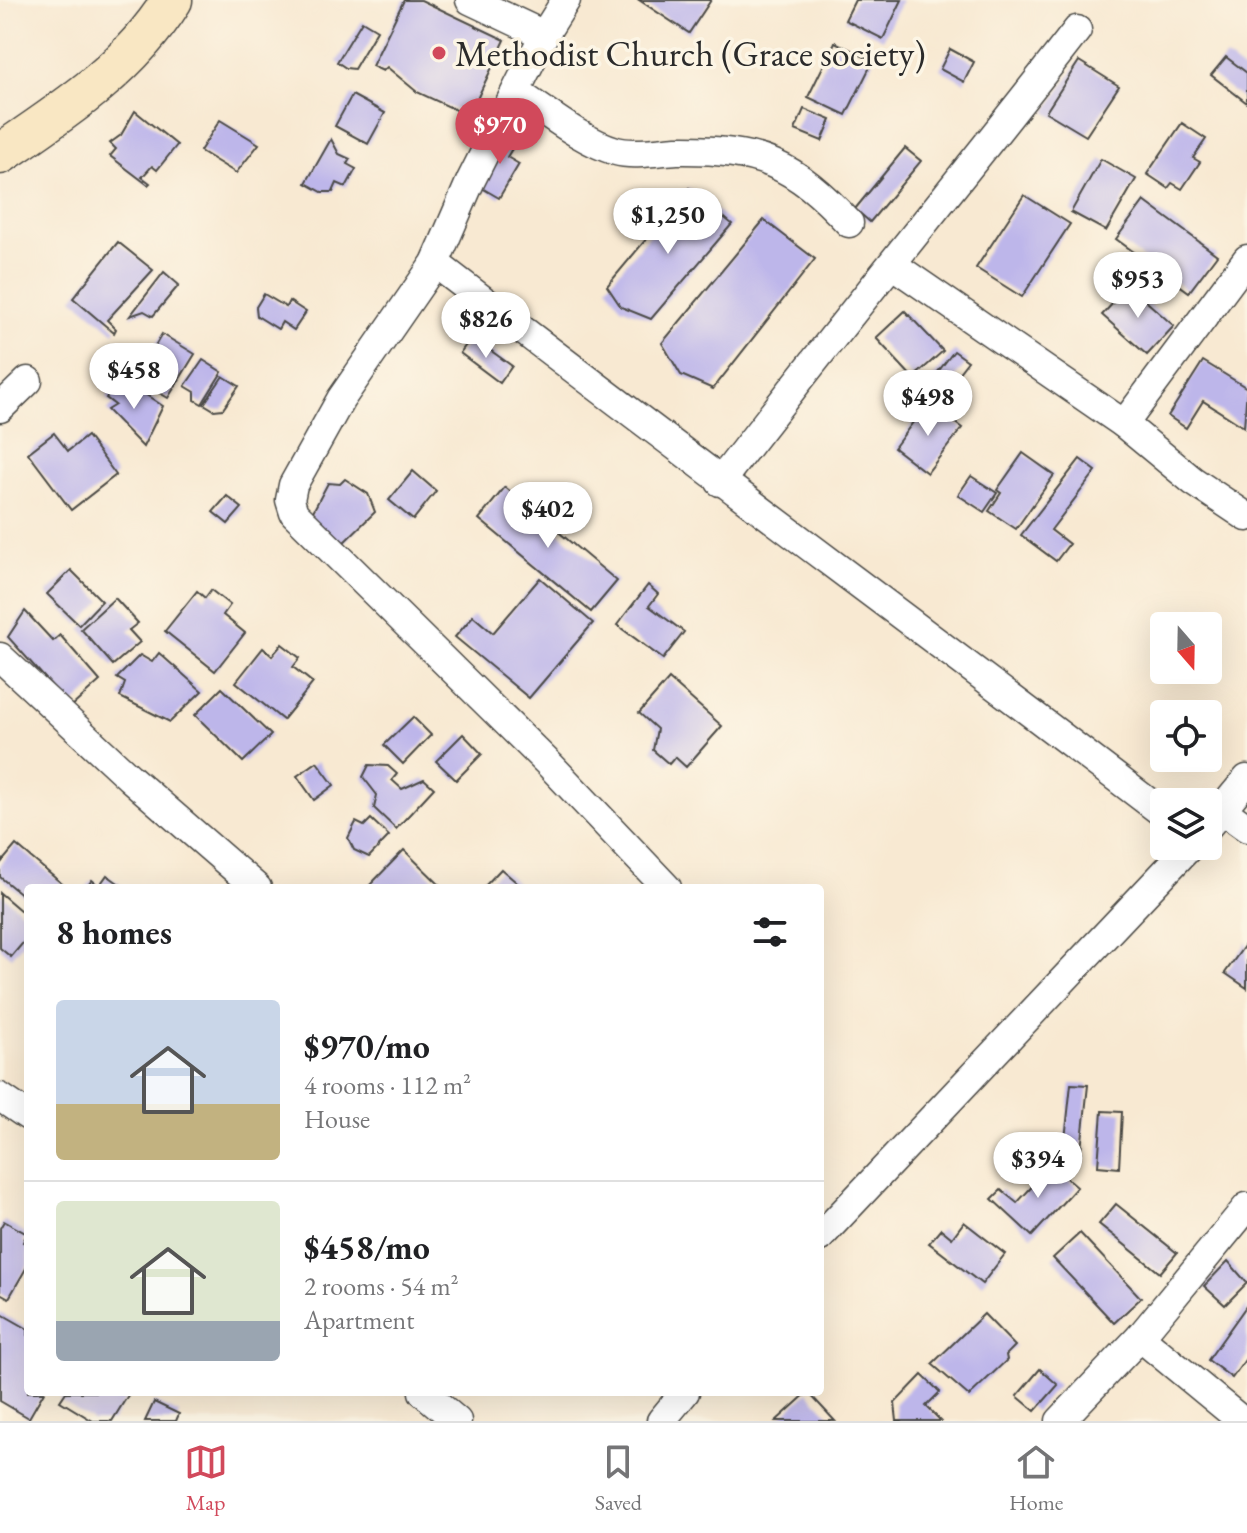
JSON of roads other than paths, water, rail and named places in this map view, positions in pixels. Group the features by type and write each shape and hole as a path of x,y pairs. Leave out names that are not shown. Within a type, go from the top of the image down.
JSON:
{"street":[{"path":"0,154 109,77 155,27 172,0"},
{"path":"470,0 544,35"},
{"path":"566,0 544,35 435,263 341,399 293,485 290,500 294,513 542,756 663,884"},
{"path":"720,482 819,351 893,265 1077,30"},
{"path":"516,92 578,132 618,152 716,150 741,153 780,167 814,186 849,223"},
{"path":"1124,424 1247,259"},
{"path":"435,263 720,482 948,649 1150,803"},
{"path":"893,265 1124,424 1193,481 1247,517"},
{"path":"0,408 28,381"},
{"path":"0,657 129,777 252,884"},
{"path":"1222,809 1247,779"},
{"path":"1222,820 1247,828"},
{"path":"824,1233 1177,860"},
{"path":"0,1097 24,1113"},
{"path":"1060,1421 1140,1337 1247,1207"},
{"path":"1140,1337 1242,1421"},
{"path":"428,1396 457,1421"},
{"path":"661,1421 682,1396"}],"place":[{"name":"Methodist Church (Grace society)","path":"439,53"}]}
